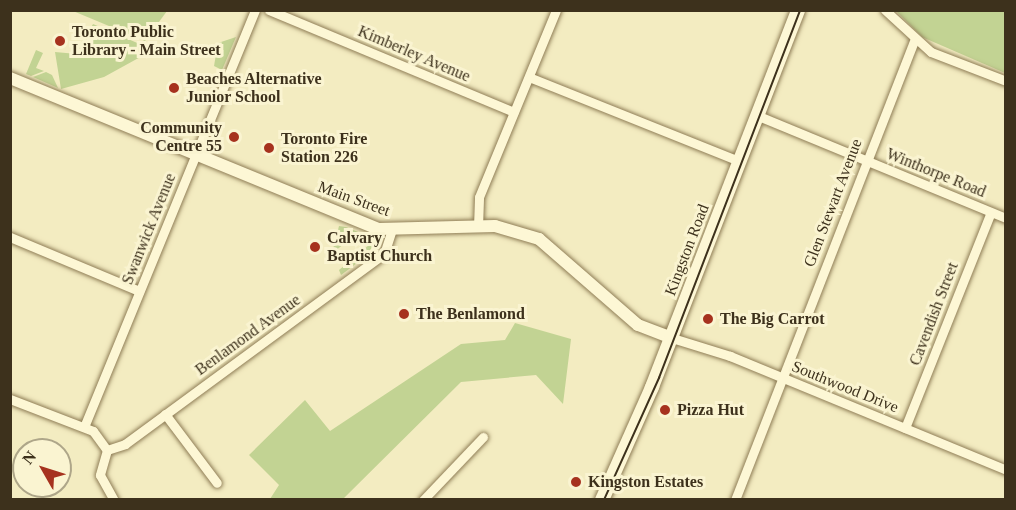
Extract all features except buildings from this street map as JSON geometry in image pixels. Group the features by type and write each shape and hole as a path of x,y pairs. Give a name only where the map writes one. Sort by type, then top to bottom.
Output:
{"main road":[{"name":"Kingston Road","path":"602,500 672,338 756,114 798,10"}],"street":[{"name":"Swanwick Avenue","path":"84,427 255,10"},
{"name":"Kimberley Avenue","path":"269,10 514,112"},
{"path":"478,227 479,196 555,10"},
{"path":"885,10 914,40 1005,81"},
{"name":"Glen Stewart Avenue","path":"735,500 865,160 914,40"},
{"path":"529,76 739,160"},
{"name":"Main Street","path":"10,78 196,154 392,230 478,227 509,229 549,244 638,325 672,338"},
{"name":"Winthorpe Road","path":"756,114 1005,218"},
{"name":"Cavendish Street","path":"905,428 991,212"},
{"name":"Benlamond Avenue","path":"107,450 125,444 384,254 392,230"},
{"path":"10,237 139,291"},
{"name":"Southwood Drive","path":"672,338 782,377 1005,470"},
{"path":"10,399 84,427 107,450 99,475 114,500"},
{"path":"165,414 216,483"},
{"path":"423,500 483,437"}],"green space":[{"path":"73,11 167,11 145,41"},
{"path":"896,11 1005,11 1005,73 922,37"},
{"path":"93,24 142,45 144,55 104,77 61,89 55,52 77,54"},
{"path":"236,37 222,70 214,66 218,43"},
{"path":"36,50 43,53 36,68 44,71 31,76 26,74"},
{"path":"46,72 52,75 58,88 33,77"},
{"path":"339,226 368,236 355,236 332,253"},
{"path":"375,240 376,249 341,275 339,270"},
{"path":"515,323 571,339 563,404 536,375 461,382 343,499 270,499 279,485 249,455 305,400 330,431 461,344 505,340"}],"tram line":[{"path":"604,500 659,378 800,10"}],"place":[{"name":"Toronto Public Library - Main Street","path":"60,41"},
{"name":"Beaches Alternative Junior School","path":"174,88"},
{"name":"Community Centre 55","path":"234,137"},
{"name":"Toronto Fire Station 226","path":"269,148"},
{"name":"Calvary Baptist Church","path":"315,247"},
{"name":"The Benlamond","path":"404,314"},
{"name":"The Big Carrot","path":"708,319"},
{"name":"Pizza Hut","path":"665,410"},
{"name":"Kingston Estates","path":"576,482"}]}
